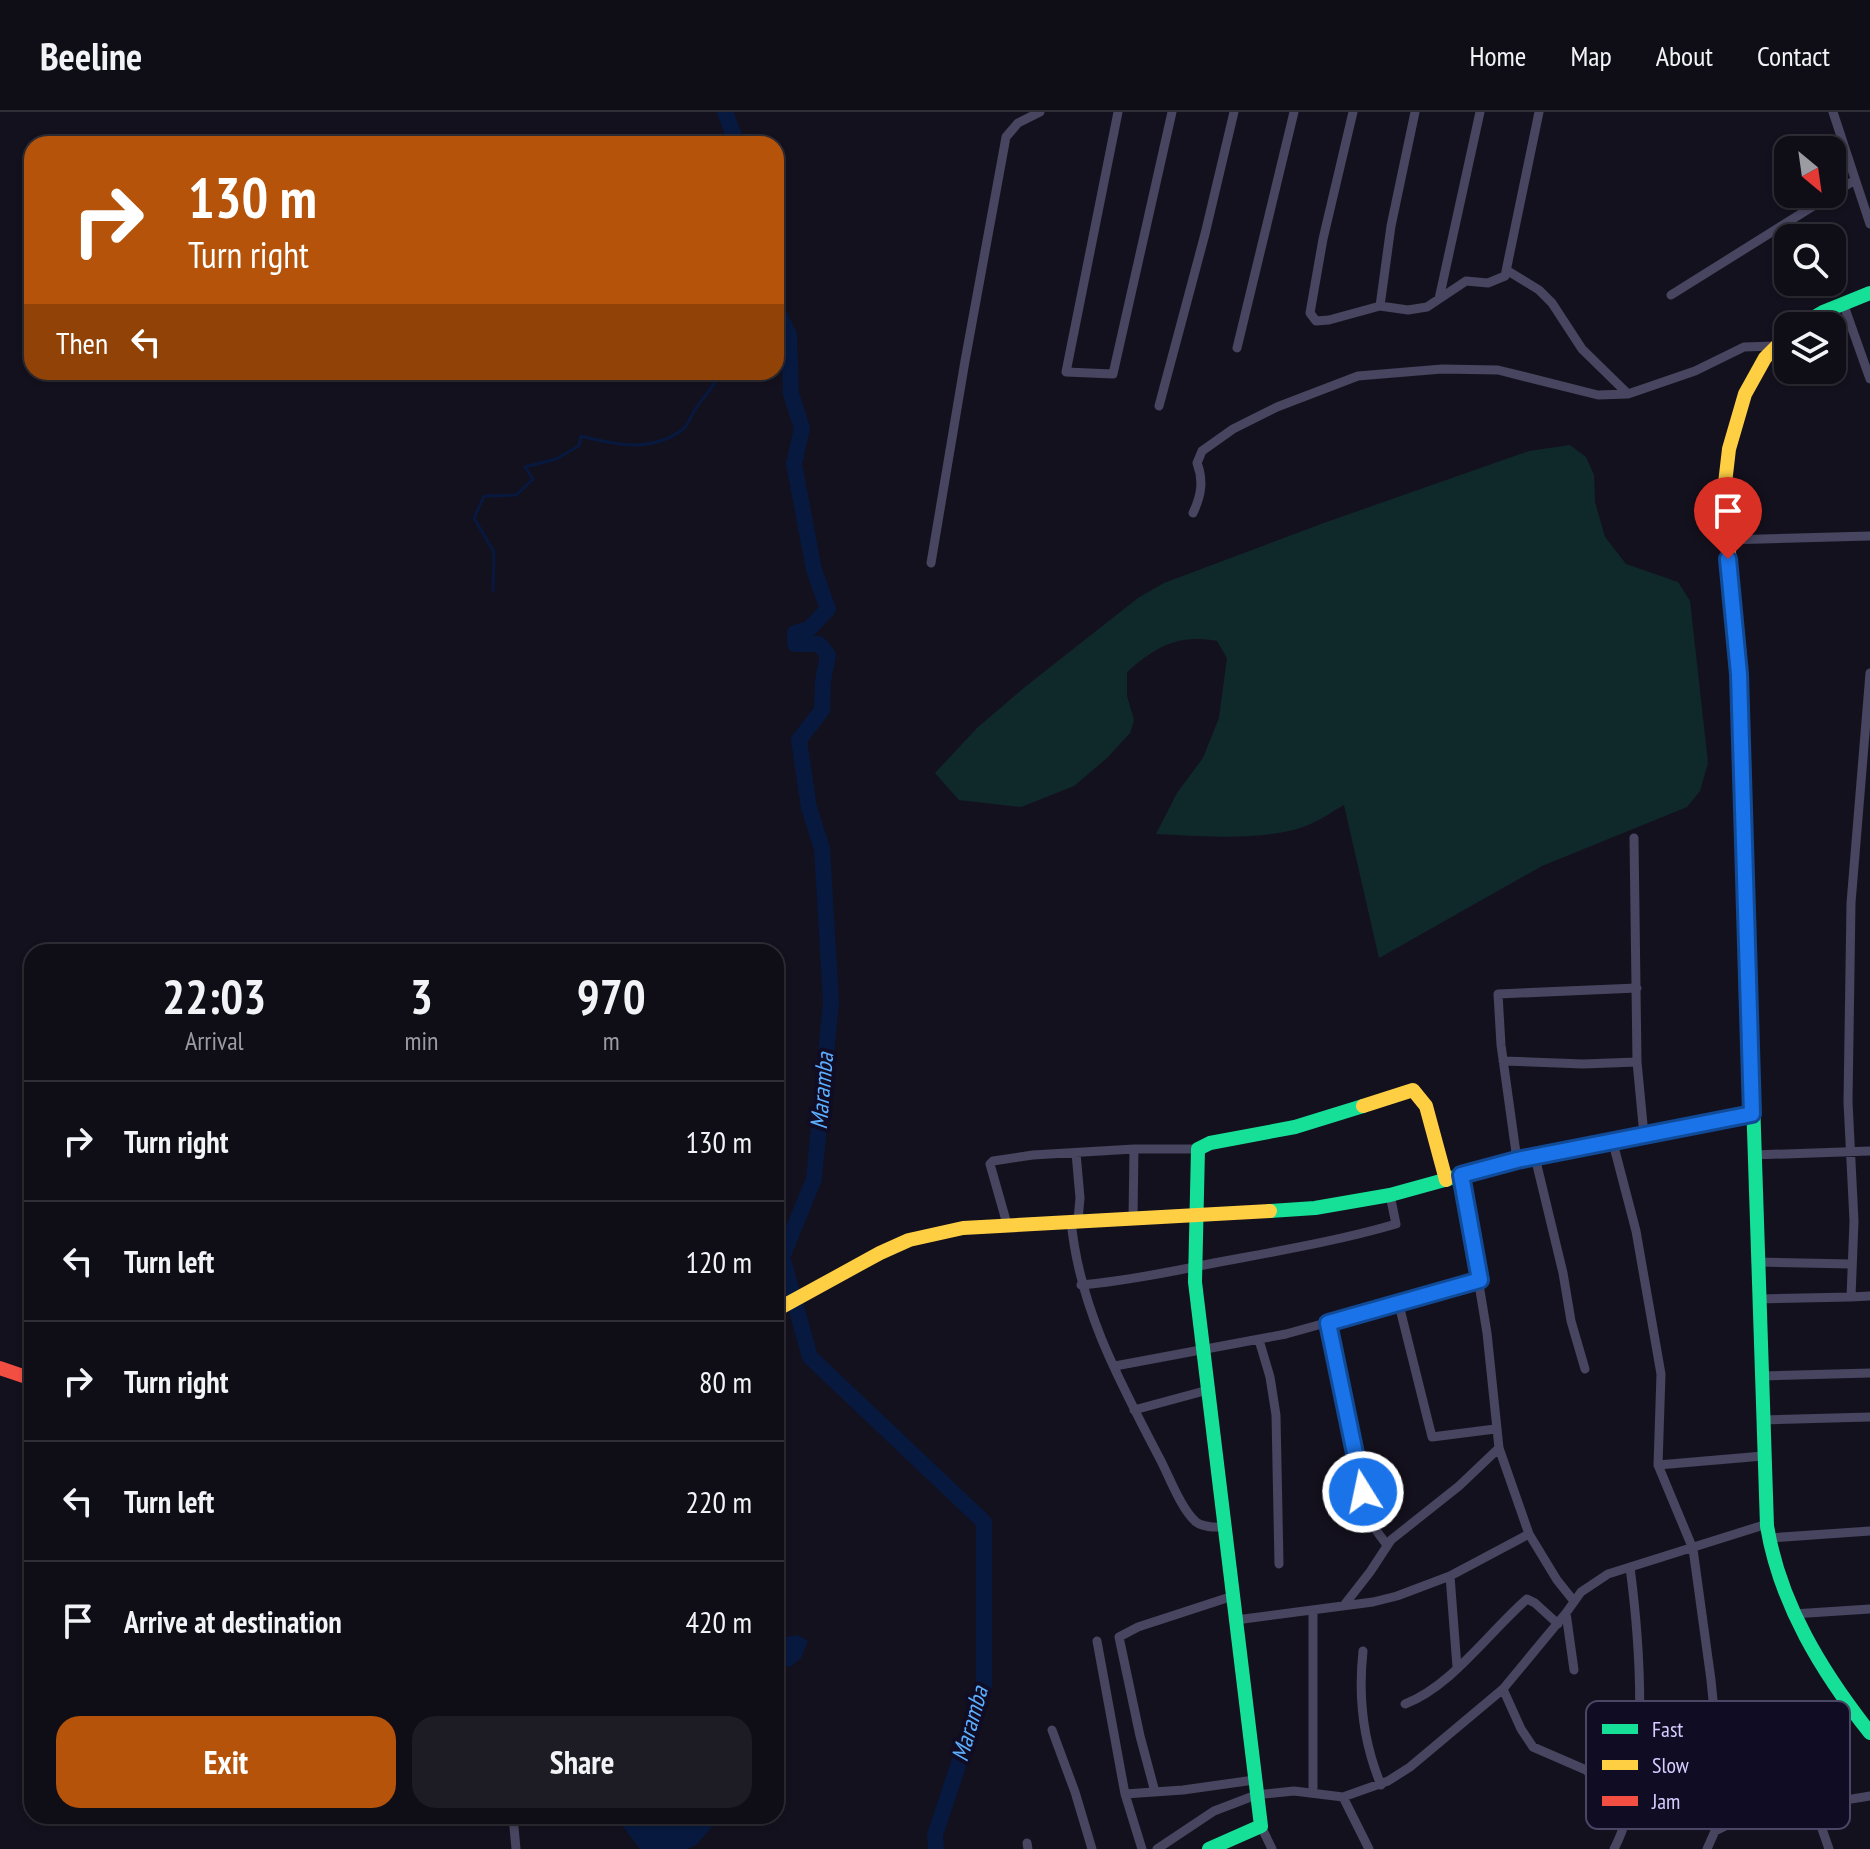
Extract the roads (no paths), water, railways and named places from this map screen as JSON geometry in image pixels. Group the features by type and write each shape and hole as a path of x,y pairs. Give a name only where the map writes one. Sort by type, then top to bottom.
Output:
{"street":[{"path":"931,563 1006,137 1018,123 1040,112"},
{"path":"1118,112 1066,372 1113,374 1172,112"},
{"path":"1159,406 1234,112"},
{"path":"1237,348 1294,112"},
{"path":"1353,112 1323,239 1310,313 1316,321 1380,306 1427,307 1466,281 1488,283 1501,279 1508,271 1518,206 1539,112"},
{"path":"1380,306 1391,226 1415,112"},
{"path":"1439,299 1480,112"},
{"path":"1833,112 1870,224"},
{"path":"1671,295 1855,180"},
{"path":"1508,271 1539,290 1552,303 1582,349 1628,394"},
{"path":"1826,312 1870,293"},
{"path":"1843,303 1870,379"},
{"path":"1193,513 1203,477 1197,463 1202,451 1233,429 1277,407 1358,376 1442,369 1498,370 1598,395 1628,394 1695,371 1744,347 1774,346"},
{"path":"1774,347 1753,378 1738,413 1729,449 1724,492 1739,674 1763,1456 1768,1531 1793,1614 1819,1661 1847,1701"},
{"path":"1726,540 1870,536"},
{"path":"1851,1297 1854,1221 1850,1151 1851,903 1870,673"},
{"path":"1634,838 1637,1062 1644,1135"},
{"path":"1517,1160 1503,1061 1498,994 1637,988"},
{"path":"1503,1061 1583,1064 1637,1062"},
{"path":"1007,1224 990,1164 1022,1156 1134,1149 1198,1149 1210,1143 1295,1127 1413,1090 1426,1106 1446,1180"},
{"path":"784,1306 909,1240 963,1228 1315,1208 1390,1195 1517,1160 1752,1114"},
{"path":"1613,1143 1636,1231 1661,1374 1658,1465 1693,1549 1713,1701"},
{"path":"1133,1218 1134,1149"},
{"path":"1198,1149 1195,1268 1255,1788 1261,1826 1272,1849"},
{"path":"1753,1155 1870,1151"},
{"path":"1076,1153 1080,1198 1074,1220 1081,1285 1122,1387 1178,1495 1194,1520 1204,1526 1225,1527"},
{"path":"1535,1157 1558,1249 1571,1321 1585,1369"},
{"path":"1461,1175 1480,1280 1499,1448 1529,1534 1573,1600"},
{"path":"1081,1285 1160,1275 1305,1248 1396,1224 1390,1195"},
{"path":"1756,1262 1851,1264"},
{"path":"1115,1366 1259,1340 1399,1305 1480,1280"},
{"path":"1758,1299 1870,1296"},
{"path":"1399,1305 1432,1437 1495,1429"},
{"path":"1328,1323 1357,1453 1367,1518 1387,1545"},
{"path":"1259,1340 1270,1377 1276,1415 1279,1564"},
{"path":"0,1368 24,1376"},
{"path":"1761,1376 1870,1373"},
{"path":"1134,1410 1208,1390"},
{"path":"1762,1420 1870,1417"},
{"path":"1345,1604 1387,1545 1410,1522 1459,1486 1499,1448"},
{"path":"1658,1465 1763,1456"},
{"path":"1125,1794 1255,1788 1343,1797 1381,1785 1410,1767 1503,1689 1558,1624 1573,1600 1596,1580 1693,1549 1768,1531 1870,1531"},
{"path":"1236,1620 1384,1600 1450,1576 1529,1534"},
{"path":"1630,1567 1641,1678 1639,1701"},
{"path":"1450,1576 1457,1667"},
{"path":"1155,1792 1119,1637 1138,1627 1233,1596"},
{"path":"1405,1704 1457,1667 1527,1599 1558,1624"},
{"path":"1793,1614 1870,1609"},
{"path":"1313,1610 1313,1793"},
{"path":"1566,1613 1574,1670"},
{"path":"1097,1641 1125,1794 1142,1849"},
{"path":"1363,1651 1364,1731 1381,1785"},
{"path":"1503,1689 1533,1747 1586,1770"},
{"path":"1850,1705 1870,1733"},
{"path":"1052,1730 1092,1849"},
{"path":"1157,1849 1255,1788"},
{"path":"1850,1800 1870,1796"},
{"path":"1343,1797 1369,1849"},
{"path":"514,1824 516,1849"},
{"path":"1209,1849 1261,1826"},
{"path":"1614,1849 1622,1829"},
{"path":"1707,1849 1712,1834 1720,1829"},
{"path":"1822,1829 1829,1849"}],"water":[{"path":"797,1635 808,1641 801,1658 790,1667 784,1665 784,1637"},
{"path":"621,1824 715,1824 696,1845 688,1849 640,1849"}],"waterway":[{"name":"Maramba","path":"725,112 734,136"},
{"name":"Maramba","path":"784,325 789,335 791,394 802,428 794,464 814,570 828,609 809,629 795,633 795,644 819,644 828,655 822,710 799,740 809,808 822,848 831,1002 814,1179 784,1252"},
{"path":"493,591 494,552 474,518 484,496 516,495 533,479 525,467 556,459 579,446 581,436 634,445 671,437 685,427 716,380"},
{"name":"Maramba","path":"784,1264 810,1357 984,1522 984,1688 935,1835 936,1849"}]}
